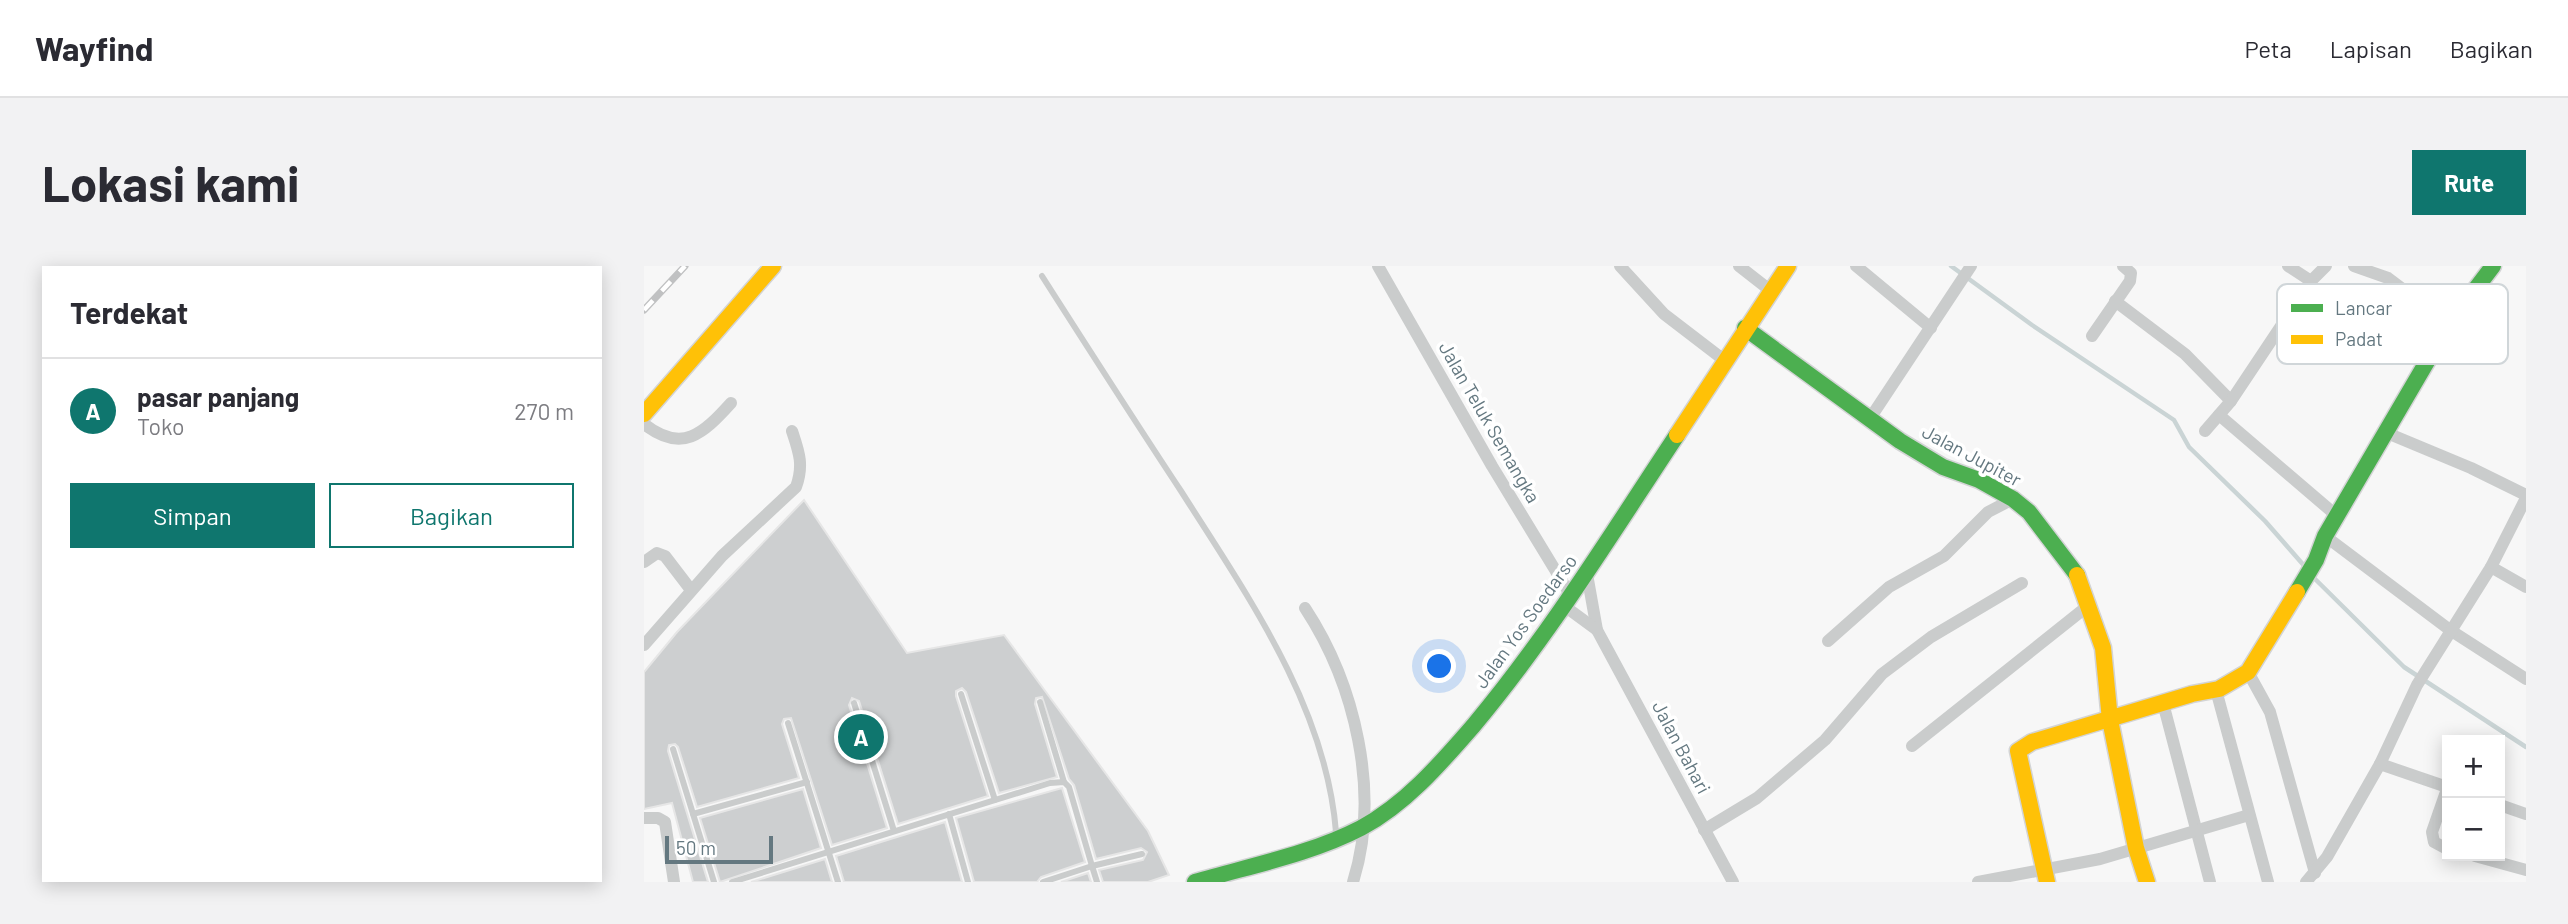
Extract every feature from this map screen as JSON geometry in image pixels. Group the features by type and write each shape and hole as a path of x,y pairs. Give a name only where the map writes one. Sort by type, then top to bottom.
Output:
{"main road":[{"path":"644,414 773,266"},
{"name":"Jalan Yos Soedarso","path":"1195,882 1337,839 1363,827 1409,794 1438,767 1497,697 1567,600 1788,266"},
{"path":"2479,284 2493,266"},
{"name":"Jalan Jupiter","path":"1745,328 1869,420 1943,467 1979,480 2013,499 2029,512 2061,553 2080,580 2103,648 2110,720 2136,848 2147,882"},
{"path":"2046,875 2018,751 2032,742 2217,690 2248,672 2316,560 2325,536 2426,364"}],"street":[{"name":"Jalan Teluk Semangka","path":"1378,266 1567,600"},
{"path":"1620,266 1664,314 1724,360"},
{"path":"1739,266 1772,291"},
{"path":"1856,266 1931,328"},
{"path":"1869,420 1971,266"},
{"path":"2288,266 2311,281"},
{"path":"2309,284 2326,266"},
{"path":"2354,266 2388,278 2396,284"},
{"path":"2092,336 2130,281 2130,268"},
{"path":"2115,301 2185,354 2231,401"},
{"path":"2204,431 2231,401 2277,332"},
{"path":"644,424 660,437 673,441 687,438 713,424 731,403"},
{"path":"2219,415 2337,516"},
{"path":"644,645 722,556 796,486 801,472 801,457 792,431"},
{"path":"2311,878 2381,764 2432,658 2521,522 2526,497 2471,468 2387,433"},
{"path":"1828,641 1889,587 1944,556 1988,512 2013,499"},
{"path":"2325,536 2450,630 2526,679"},
{"path":"644,562 657,554 664,556 691,590"},
{"path":"2491,567 2526,587"},
{"name":"Jalan Bahari","path":"1587,571 1597,631"},
{"path":"1704,830 1756,798 1825,740 1882,674 1931,637 2022,583"},
{"name":"Jalan Bahari","path":"1567,600 1597,631 1732,882"},
{"path":"1912,746 2089,605"},
{"path":"1305,608 1320,631 1351,708 1363,792 1363,827 1353,882"},
{"path":"2248,672 2270,712 2311,878"},
{"path":"2217,690 2268,882"},
{"path":"2163,703 2210,882"},
{"path":"2381,764 2442,786"},
{"path":"2442,803 2432,832 2434,842 2442,846"},
{"path":"2505,807 2526,814"},
{"path":"1978,882 2046,875 2249,815"},
{"path":"644,818 658,818 665,822 674,882"},
{"path":"2493,861 2526,870"}],"lane":[{"path":"1042,276 1240,583 1287,669 1318,740 1333,793 1337,839"},
{"path":"961,694 995,800"},
{"path":"1040,702 1064,782 1074,798 1097,882"},
{"path":"854,703 894,831"},
{"path":"788,723 838,882"},
{"path":"673,749 714,882"},
{"path":"693,814 807,782"},
{"path":"732,882 1050,783 1064,782"},
{"path":"949,814 968,882"},
{"path":"1043,882 1142,854"}],"building":[{"path":"804,500 907,653 1004,635 1148,831 1169,875 1148,882 1103,882 1099,870 1143,860 1147,852 1141,848 1096,859 1074,785 1069,779 1042,697 1036,698 1035,704 1057,777 999,793 966,692 962,688 956,691 956,696 988,796 898,824 859,701 852,698 849,705 887,828 832,845 791,718 784,719 782,724 799,778 697,807 678,747 675,744 669,745 668,751 708,882 693,882 672,803 644,809 644,672 677,632"},
{"path":"1062,788 1085,862 1041,877 1037,882 974,882 956,818"},
{"path":"803,789 821,848 720,882 700,818"},
{"path":"945,822 962,882 844,882 836,856"},
{"path":"825,859 832,882 751,882"},
{"path":"1088,873 1091,882 1061,882"}],"waterway":[{"path":"1951,266 2032,325 2174,420 2189,447 2265,521 2307,569"},
{"path":"2312,576 2404,667 2526,747"}],"railway":[{"path":"644,310 685,266"}],"traffic: fast":[{"path":"2479,284 2493,266"},
{"path":"1745,328 1900,441 1943,467 1979,480 2013,499 2029,512 2077,575"},
{"path":"2297,592 2316,560 2325,536 2426,364"},
{"path":"1195,882 1301,852 1342,837 1377,818 1408,795 1449,754 1529,655 1580,583 1677,435"}],"traffic: slow":[{"path":"644,414 773,266"},
{"path":"1677,435 1788,266"},
{"path":"2077,575 2103,648 2110,720 2136,848 2147,882"},
{"path":"2047,882 2018,751 2032,742 2192,694 2219,689 2248,672 2297,592"}],"place":[{"name":"pasar panjang","path":"861,737"}]}
